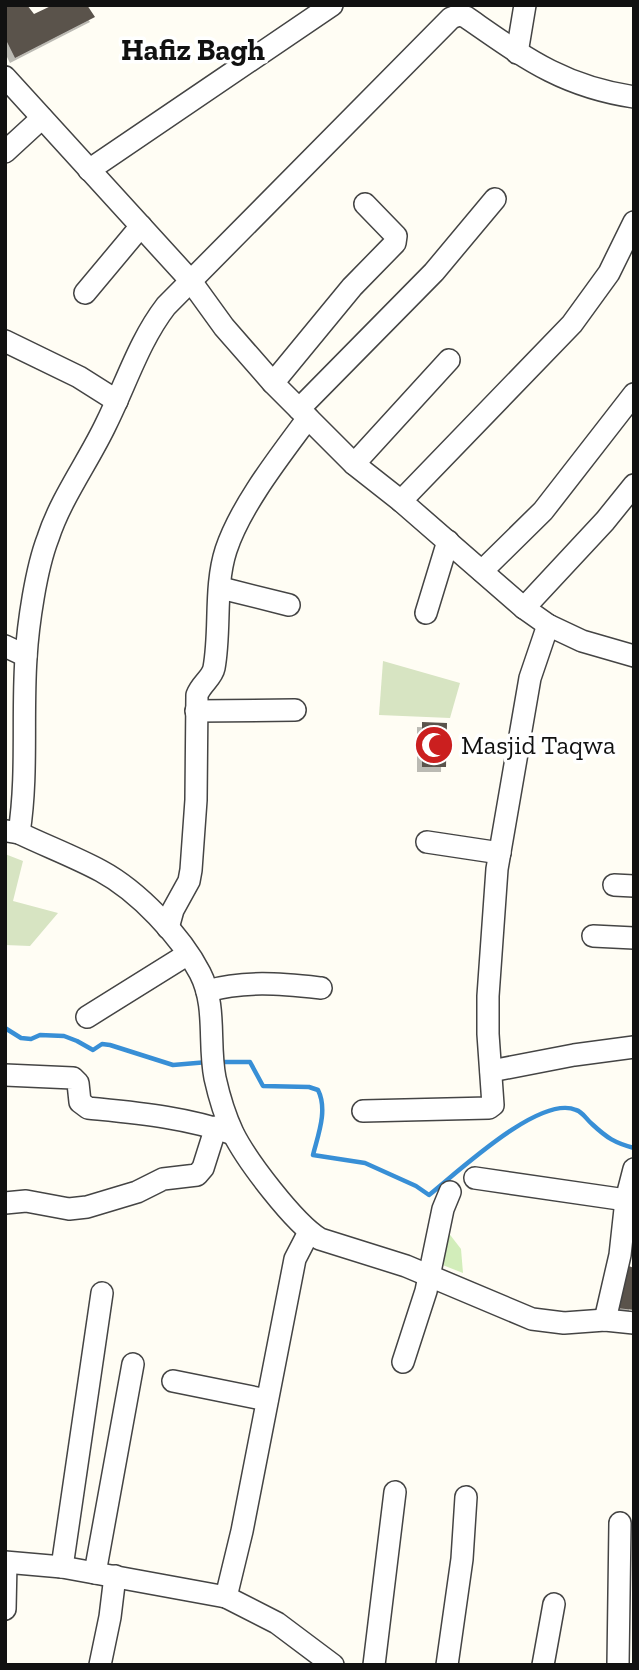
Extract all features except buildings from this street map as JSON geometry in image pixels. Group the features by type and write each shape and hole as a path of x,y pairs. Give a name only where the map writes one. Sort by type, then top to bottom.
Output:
{"street":[{"path":"89,170 332,5"},
{"path":"517,53 525,5"},
{"path":"634,97 569,82 532,63 466,17 459,15 451,18 373,100 190,280 153,323 117,401 48,536 40,564 26,656 23,806 12,832 103,872 168,928 188,954 207,991 214,1063 225,1130 309,1232 320,1239 406,1266 532,1319 564,1323 634,1323"},
{"path":"5,77 190,280 224,327 273,383 354,464 401,501 524,608 548,625 582,641 634,656"},
{"path":"5,152 42,118"},
{"path":"168,928 173,910 189,881 191,870 196,800 196,711 200,687 213,671 226,551 238,525 303,413 434,272 495,199"},
{"path":"273,383 347,293 395,243 396,236 365,204"},
{"path":"401,501 572,324 610,273 634,222"},
{"path":"85,293 141,226"},
{"path":"5,341 79,377 117,401"},
{"path":"354,464 449,360"},
{"path":"482,571 542,511 634,394"},
{"path":"524,608 605,522 634,485"},
{"path":"426,613 448,541"},
{"path":"221,588 289,605"},
{"path":"363,1111 489,1108 493,1105 488,996 500,853 530,678 548,625"},
{"path":"5,646 26,656"},
{"path":"196,711 295,710"},
{"path":"427,842 500,853"},
{"path":"593,936 634,938"},
{"path":"87,1017 188,954"},
{"path":"207,991 257,983 321,988"},
{"path":"491,1071 634,1047"},
{"path":"5,1075 73,1078 78,1083 80,1102 88,1108 139,1112 225,1130"},
{"path":"5,1203 26,1201 68,1209 87,1207 137,1192 163,1179 197,1175 225,1130"},
{"path":"605,1321 620,1255 626,1200 634,1169"},
{"path":"475,1178 626,1200"},
{"path":"403,1363 426,1291 443,1209 450,1192"},
{"path":"226,1597 242,1531 295,1259 309,1232"},
{"path":"62,1567 103,1293"},
{"path":"100,1665 110,1617 105,1574 133,1364"},
{"path":"173,1381 267,1400"},
{"path":"374,1665 395,1492"},
{"path":"447,1665 462,1559 466,1497"},
{"path":"618,1665 620,1523"},
{"path":"5,1609 6,1563 62,1567 105,1574 226,1597 277,1623 333,1665"},
{"path":"543,1665 554,1604"}],"green space":[{"path":"383,661 460,683 450,718 379,715"},
{"path":"5,854 23,861 13,901 58,913 30,946 5,945"},
{"path":"444,1227 461,1249 463,1273 440,1264"}],"waterway":[{"path":"5,1028 21,1038 31,1039 40,1035 64,1036 93,1050 102,1044 110,1045 173,1065 208,1062"},
{"path":"221,1062 250,1062 263,1086 309,1087 318,1090 322,1114 313,1155 365,1163 416,1186 429,1195 478,1154 521,1124 542,1113 560,1108 578,1111 616,1142 634,1148"}],"place":[{"name":"Masjid Taqwa","path":"434,745"}],"district":[{"name":"Hafiz Bagh","path":"193,50"}]}
